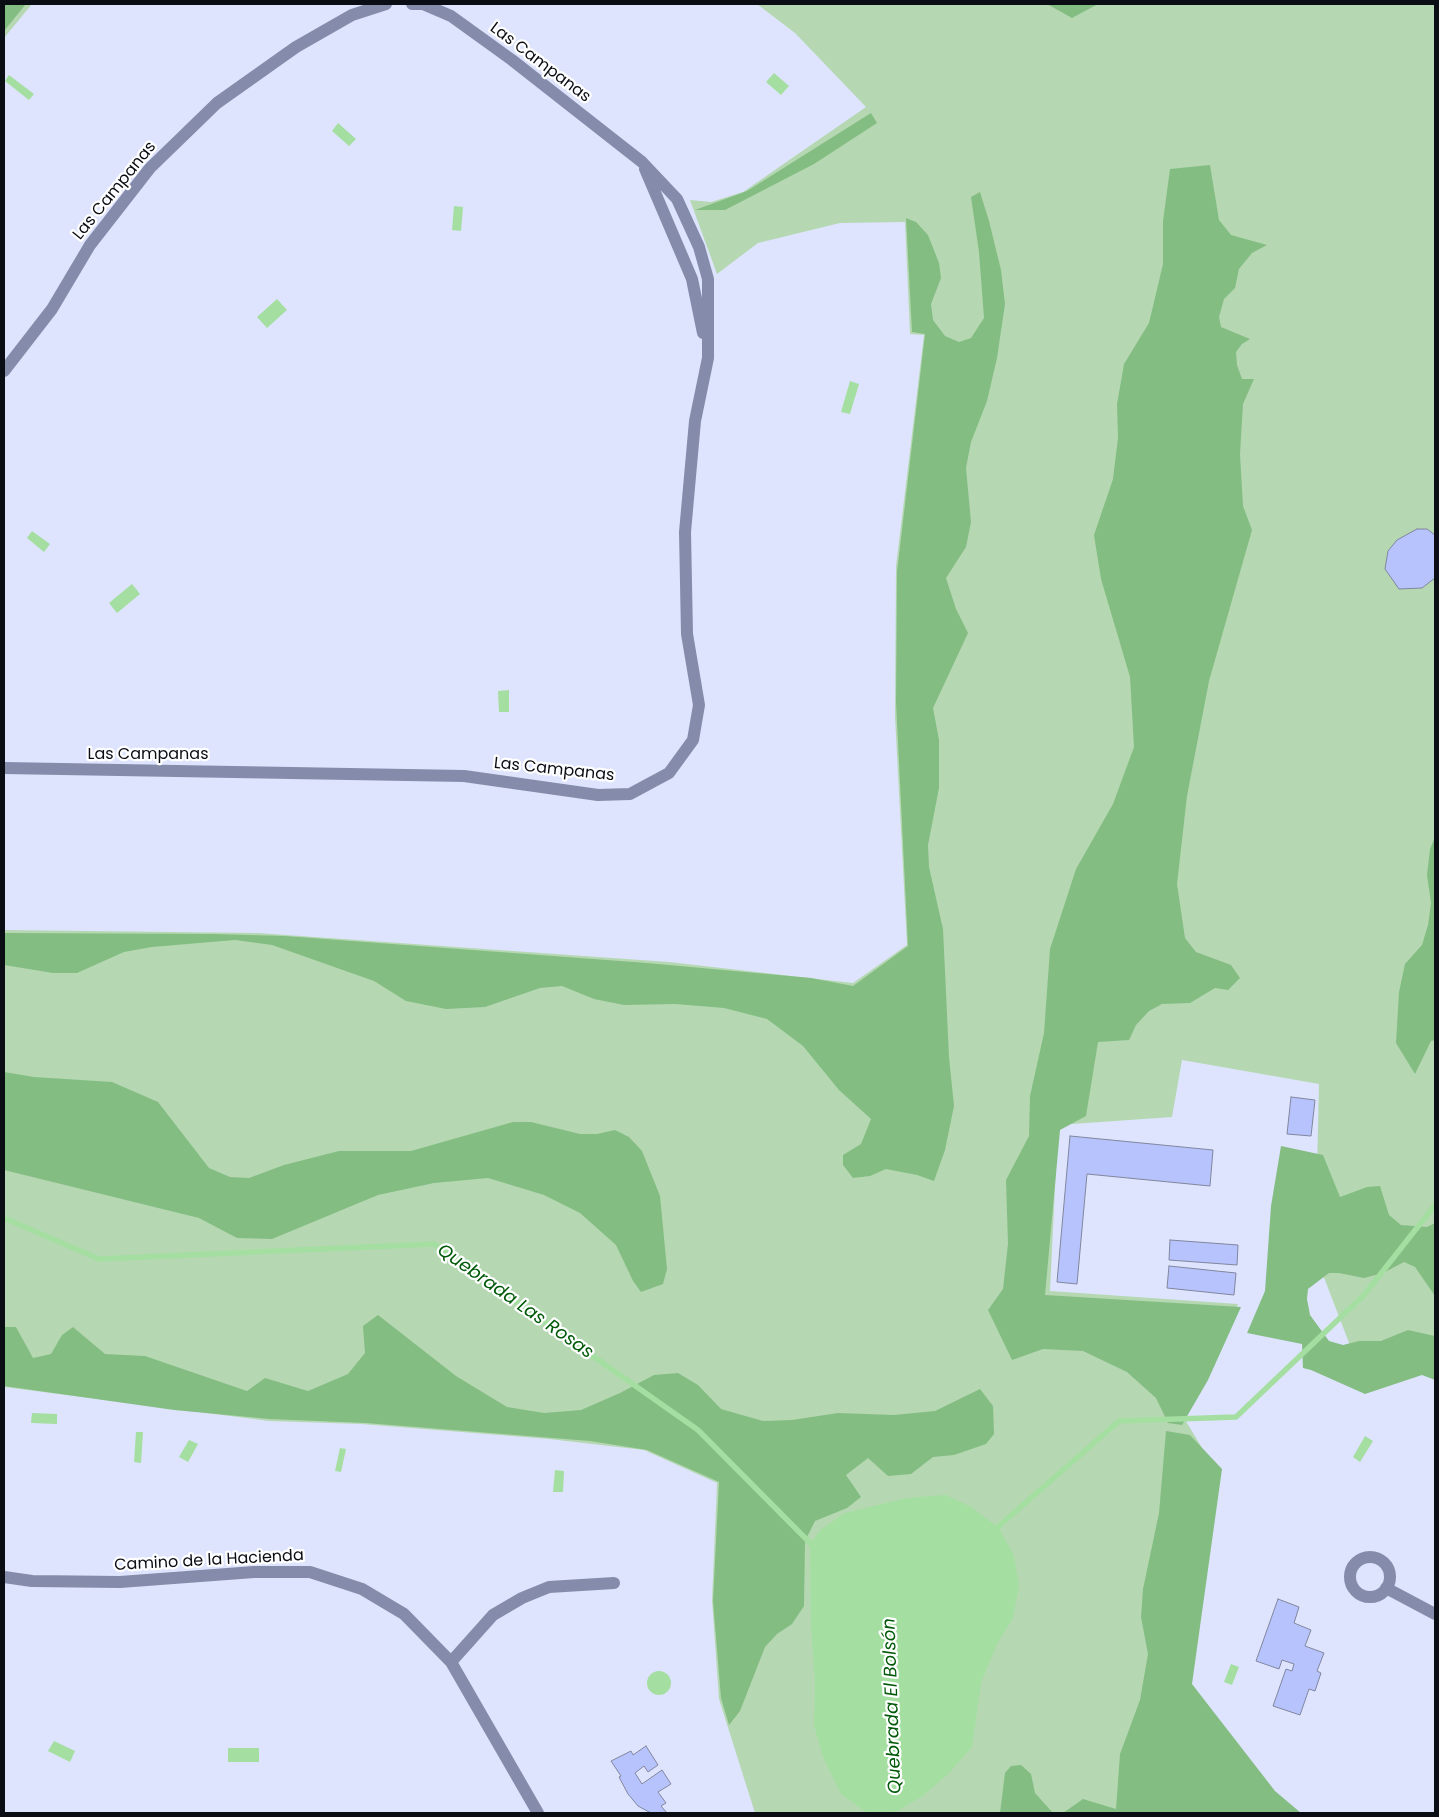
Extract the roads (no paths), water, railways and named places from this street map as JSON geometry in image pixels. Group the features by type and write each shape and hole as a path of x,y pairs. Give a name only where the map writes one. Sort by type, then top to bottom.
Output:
{"street":[{"name":"Las Campanas","path":"4,371 52,309 90,245 150,168 217,103 320,33 352,15 386,4"},
{"name":"Las Campanas","path":"4,768 464,776 598,795 630,794 669,774 693,740 699,705 687,634 685,532 695,421 708,358 708,278 700,247 677,199 642,162 512,60 451,16 423,4 412,4"},
{"name":"Las Campanas","path":"642,162 692,279 708,358"},
{"name":"Camino de la Hacienda","path":"4,1577 32,1581 120,1582 254,1572 310,1572 362,1590 404,1614 451,1662 538,1813"},
{"path":"451,1662 493,1615 522,1598 549,1587 614,1583"},
{"path":"1386,1588 1435,1614"}],"water":[{"path":"774,73 789,86 781,95 766,82"},
{"path":"9,75 34,94 29,100 5,81"},
{"path":"338,123 356,139 349,146 332,131"},
{"path":"454,206 463,207 461,231 452,230"},
{"path":"277,299 287,310 267,328 257,317"},
{"path":"850,381 859,384 850,414 841,412"},
{"path":"32,531 50,544 44,552 27,538"},
{"path":"132,584 140,594 117,613 109,603"},
{"path":"509,690 509,712 499,712 498,691"},
{"path":"32,1413 57,1414 57,1424 31,1423"},
{"path":"136,1432 143,1432 141,1463 134,1462"},
{"path":"1365,1436 1373,1441 1360,1462 1353,1457"},
{"path":"189,1440 198,1444 188,1462 179,1457"},
{"path":"340,1448 346,1449 341,1472 335,1471"},
{"path":"555,1470 564,1471 563,1492 553,1492"},
{"name":"Quebrada El Bolsón","path":"946,1495 971,1507 999,1528 1014,1556 1019,1586 1013,1618 997,1644 981,1683 972,1747 948,1774 921,1797 897,1811 867,1813 841,1794 823,1757 814,1725 815,1683 811,1624 810,1545 820,1530 845,1513 907,1498"},
{"path":"1231,1664 1239,1667 1232,1685 1224,1682"},
{"path":"659,1671 668,1674 671,1683 668,1692 659,1695 650,1692 647,1683 650,1674"},
{"path":"54,1741 75,1751 70,1762 48,1751"},
{"path":"228,1748 259,1748 259,1762 228,1762"}],"waterway":[{"path":"992,1532 1119,1421 1236,1417 1364,1295 1435,1205"},
{"name":"Quebrada Las Rosas","path":"4,1218 99,1259 434,1244 698,1430 816,1549"}]}
